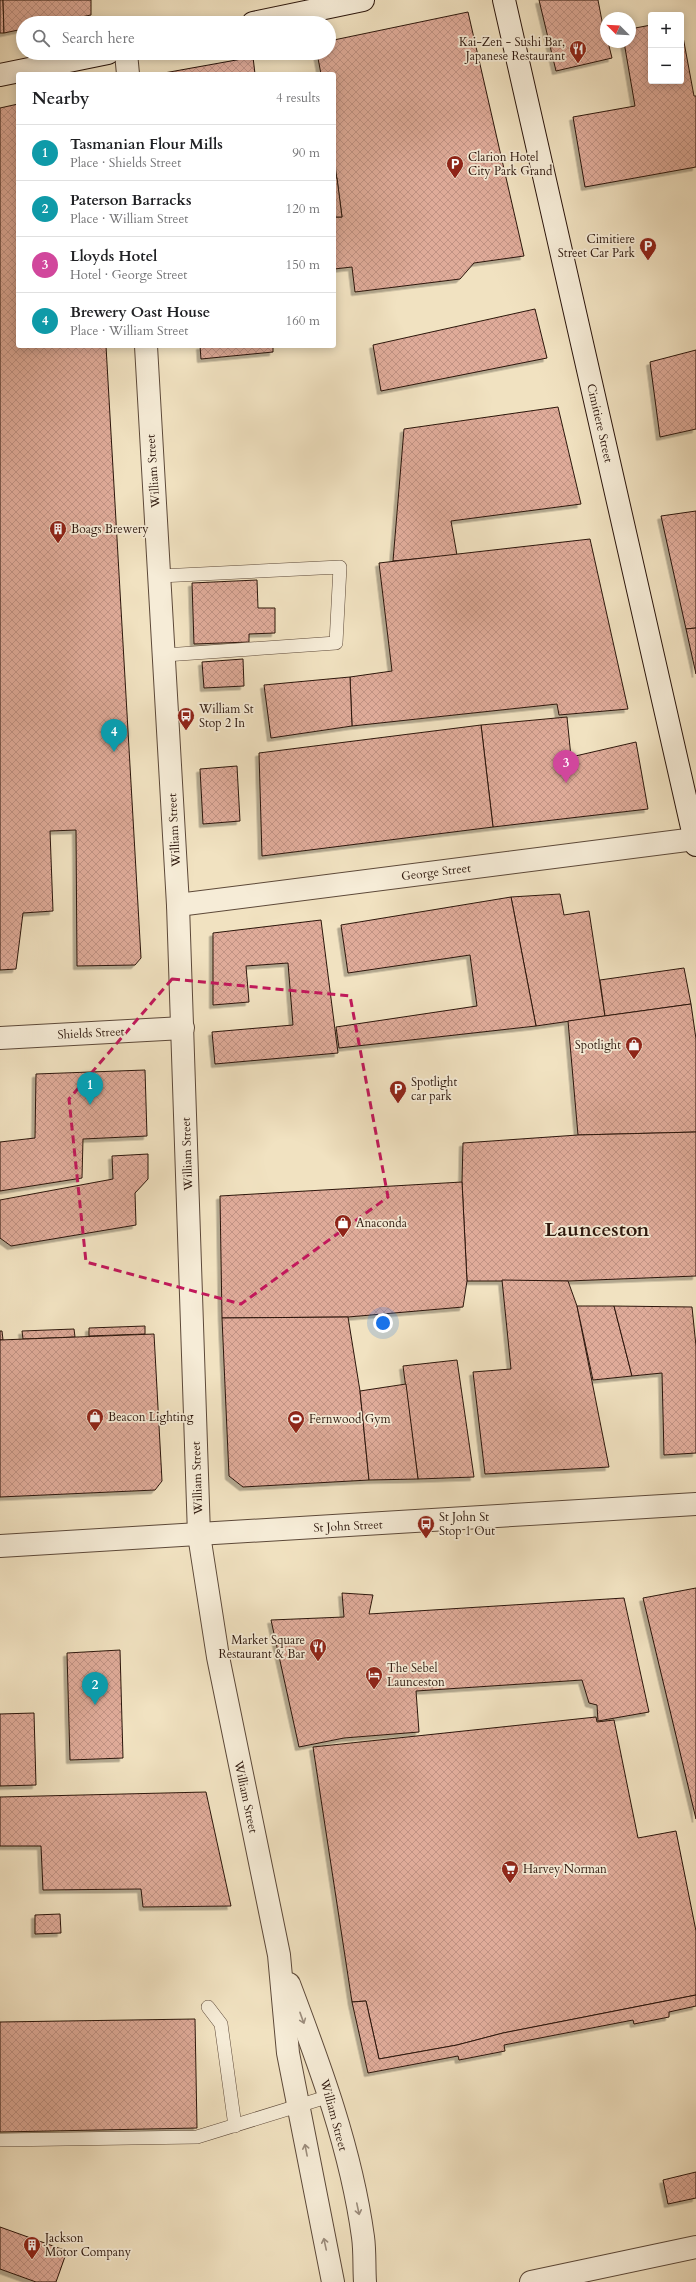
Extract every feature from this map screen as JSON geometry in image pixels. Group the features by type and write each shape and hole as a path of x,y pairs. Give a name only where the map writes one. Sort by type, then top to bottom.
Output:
{"street":[{"path":"286,16 363,0"},
{"name":"Cimitiere Street","path":"504,0 695,842"},
{"path":"0,75 74,60"},
{"path":"127,60 128,72"},
{"name":"William Street","path":"146,348 165,655 178,906 199,1536 218,1657 279,1955 288,2053 333,2282"},
{"name":"George Street","path":"178,906 695,842"},
{"name":"Shields Street","path":"0,1038 183,1028"},
{"name":"St John Street","path":"0,1546 199,1536 696,1504"},
{"name":"William Street","path":"279,1955 330,2096 352,2180 364,2238 365,2282"},
{"path":"531,2282 601,2275 696,2247"}],"lane":[{"path":"160,576 340,567 336,644 165,655"},
{"path":"208,2007 221,2024 235,2126"},
{"path":"0,2140 197,2137 330,2096"}],"highlighted area":[{"path":"172,979 350,996 388,1197 241,1304 86,1262 69,1099"}],"building":[{"path":"0,0 3,0 4,33 0,33"},
{"path":"3,0 91,0 91,15 16,16 16,30 4,33"},
{"path":"539,0 598,0 600,12 600,48 610,48 612,58 556,71"},
{"path":"468,12 524,256 474,263 460,279 355,292 352,267 336,269 336,217 342,217 336,172 336,72 321,72 318,60 336,60 336,40"},
{"path":"648,26 648,84 684,84 684,42 694,96 696,96 696,167 585,187 573,117 635,106 625,48 636,48 636,28"},
{"path":"236,60 253,60 255,72 170,72"},
{"name":"Boags Brewery","path":"16,104 16,348 106,348 141,958 135,965 77,966 76,830 50,831 53,911 23,913 16,969 0,970 0,108"},
{"path":"336,178 337,178 342,217 336,217"},
{"path":"535,309 547,358 381,391 373,345"},
{"path":"200,348 273,348 273,352 201,359"},
{"path":"696,350 696,429 660,437 650,362"},
{"path":"558,407 581,504 451,521 457,555 393,561 404,429"},
{"path":"696,511 696,628 686,629 661,516"},
{"path":"590,539 628,709 559,715 557,704 352,726 350,677 392,671 379,563"},
{"path":"257,580 258,608 275,608 275,633 249,634 249,642 194,644 192,583"},
{"path":"696,628 696,674 686,629"},
{"path":"243,659 244,686 204,688 202,662"},
{"path":"350,677 352,726 271,738 264,685"},
{"path":"567,717 571,757 636,742 648,809 493,827 481,725"},
{"path":"481,725 493,827 262,856 259,753"},
{"path":"237,766 240,821 203,824 200,769"},
{"path":"560,894 564,915 589,911 605,1016 536,1026 511,897"},
{"path":"511,897 536,1026 339,1048 336,1027 477,1006 470,955 348,973 341,925"},
{"path":"321,920 338,1053 215,1064 212,1032 293,1025 288,963 246,966 249,1002 213,1005 213,933"},
{"path":"684,968 691,1004 605,1016 600,980"},
{"name":"Spotlight","path":"691,1004 696,1039 696,1132 578,1135 568,1021"},
{"path":"145,1070 147,1136 83,1139 82,1178 0,1191 0,1142 35,1138 36,1074"},
{"path":"696,1132 696,1276 568,1281 467,1281 462,1182 463,1143 578,1135"},
{"path":"148,1154 148,1179 135,1193 136,1225 11,1246 0,1238 0,1200 113,1179 112,1156"},
{"name":"Anaconda","path":"462,1182 467,1281 463,1307 348,1317 222,1318 220,1196"},
{"path":"502,1280 568,1281 577,1306 609,1467 485,1474 473,1372 511,1369"},
{"path":"577,1306 614,1306 632,1376 593,1380"},
{"path":"614,1306 692,1307 696,1346 696,1453 664,1455 662,1373 632,1376"},
{"name":"Fernwood Gym","path":"348,1317 360,1391 369,1480 243,1487 229,1476 222,1318"},
{"path":"145,1326 145,1334 89,1336 89,1328"},
{"path":"74,1329 75,1337 23,1339 22,1331"},
{"path":"0,1331 2,1331 3,1340 0,1340"},
{"path":"154,1334 162,1481 155,1490 0,1497 0,1340"},
{"path":"457,1360 474,1477 418,1479 403,1366"},
{"path":"406,1384 418,1479 369,1480 360,1391"},
{"path":"696,1588 696,1819 643,1598"},
{"path":"342,1593 373,1595 369,1614 624,1598 649,1712 598,1721 597,1705 589,1703 582,1680 416,1691 419,1732 344,1738 299,1747 271,1620 344,1617"},
{"path":"120,1650 123,1758 70,1760 67,1653"},
{"path":"34,1713 36,1785 0,1786 0,1714"},
{"name":"Harvey Norman","path":"596,1717 597,1722 614,1720 638,1838 676,1831 696,1931 696,1995 503,2033 457,2045 379,2059 366,2001 352,2002 313,1747"},
{"path":"206,1792 231,1906 143,1907 141,1889 43,1890 41,1846 0,1846 0,1797"},
{"path":"60,1914 61,1933 35,1934 35,1915"},
{"path":"696,1995 696,2006 669,2012 669,2017 634,2024 633,2020 504,2045 505,2051 459,2060 458,2056 368,2073 352,2002 366,2001 379,2059 457,2045 503,2033"},
{"path":"195,2019 197,2128 0,2132 0,2022"},
{"path":"696,2172 696,2198 668,2204 663,2180"},
{"name":"Jackson Motor Company","path":"0,2227 67,2251 56,2282 36,2282 0,2269"}],"place":[{"name":"Kai-Zen - Sushi Bar, Japanese Restaurant","path":"578,64"},
{"name":"Clarion Hotel City Park Grand","path":"455,179"},
{"name":"Cimitiere Street Car Park","path":"648,261"},
{"name":"Boags Brewery","path":"58,544"},
{"name":"William St Stop 2 In","path":"186,731"},
{"name":"Brewery Oast House","path":"114,752"},
{"name":"Lloyds Hotel","path":"566,783"},
{"name":"Spotlight","path":"634,1060"},
{"name":"Spotlight car park","path":"398,1104"},
{"name":"Tasmanian Flour Mills","path":"90,1105"},
{"name":"Anaconda","path":"343,1238"},
{"name":"Beacon Lighting","path":"95,1432"},
{"name":"Fernwood Gym","path":"296,1434"},
{"name":"St John St Stop 1 Out","path":"426,1539"},
{"name":"Market Square Restaurant & Bar","path":"318,1662"},
{"name":"The Sebel Launceston","path":"374,1690"},
{"name":"Paterson Barracks","path":"95,1705"},
{"name":"Harvey Norman","path":"510,1884"},
{"name":"Jackson Motor Company","path":"32,2260"}],"district":[{"name":"Launceston","path":"597,1229"}]}
